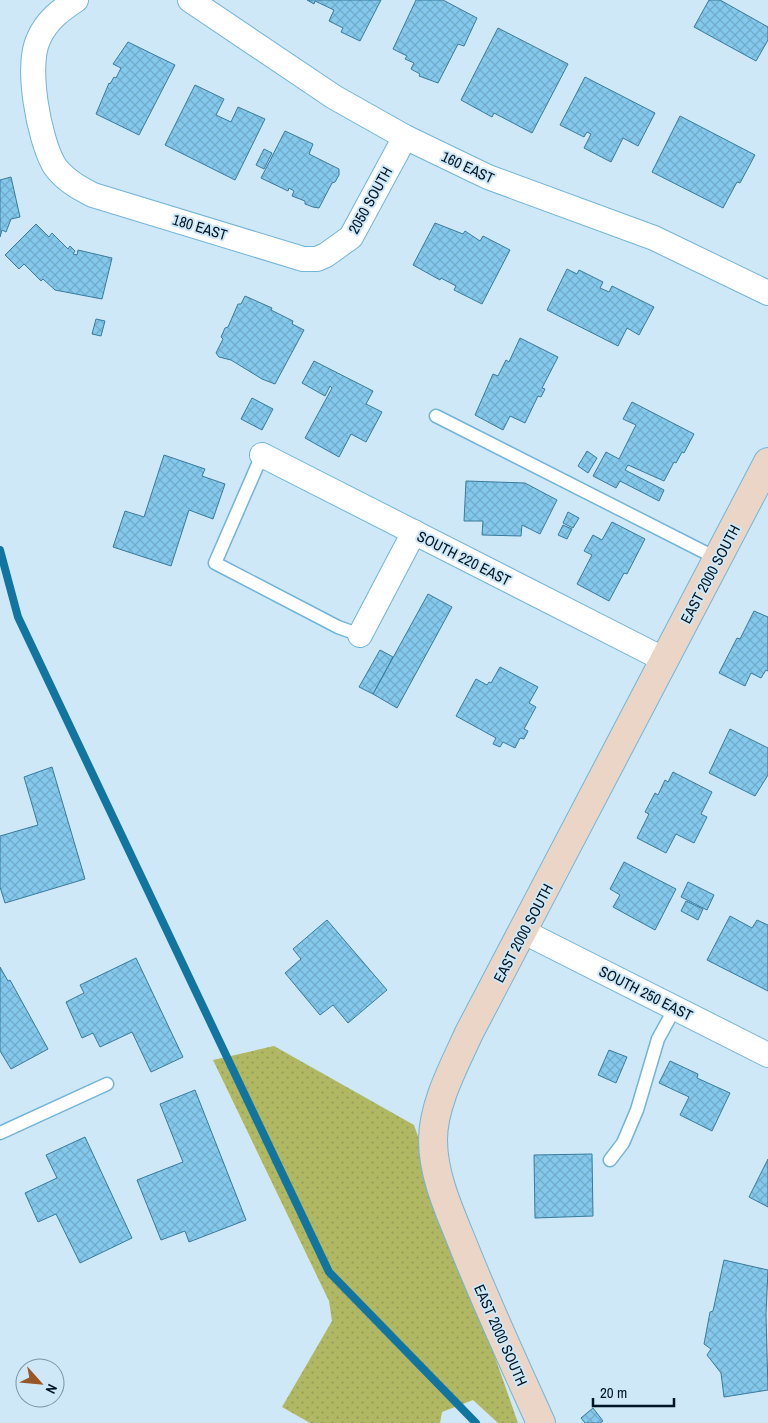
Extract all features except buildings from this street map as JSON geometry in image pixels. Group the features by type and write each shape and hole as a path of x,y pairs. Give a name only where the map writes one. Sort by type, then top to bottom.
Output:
{"street":[{"name":"180 EAST","path":"76,0 60,11 48,23 38,39 34,64 37,106 46,145 54,166 74,186 93,195 302,259 317,259 326,255"},
{"name":"160 EAST","path":"190,0 334,97 405,137 497,180 654,238 768,293"},
{"name":"2050 SOUTH","path":"326,255 351,237 405,137"},
{"name":"SOUTH 220 EAST","path":"262,455 665,660"},
{"name":"EAST 2000 SOUTH","path":"541,1423 476,1278 449,1209 437,1169 433,1139 442,1092 469,1033 524,932 768,462"},
{"path":"360,635 414,532"},
{"name":"SOUTH 250 EAST","path":"524,932 768,1055"}],"lane":[{"path":"436,416 718,559"},
{"path":"262,455 215,564 338,627 360,635"},
{"path":"610,1160 623,1143 637,1110 658,1039 675,1008"},
{"path":"0,1133 107,1084"}],"green space":[{"path":"274,1046 414,1125 518,1423 498,1423 473,1400 442,1412 440,1423 310,1423 282,1407 332,1321 329,1301 213,1060"}],"waterway":[{"path":"0,550 18,617 329,1272 476,1423"}]}
